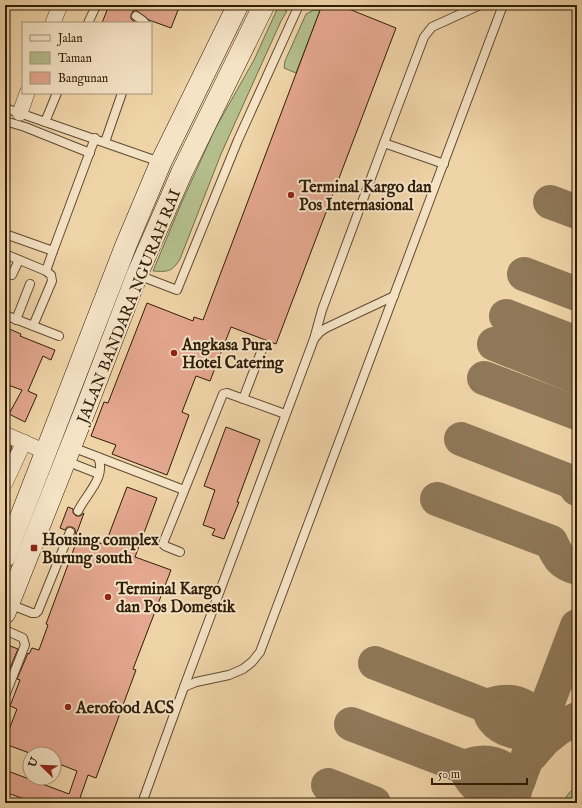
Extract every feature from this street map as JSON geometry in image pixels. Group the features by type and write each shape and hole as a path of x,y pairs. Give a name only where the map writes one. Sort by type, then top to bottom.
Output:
{"street":[{"path":"53,22 60,5"},
{"name":"JALAN BANDARA NGURAH RAI","path":"5,557 9,535 46,452 126,244 161,162 238,5"},
{"name":"JALAN BANDARA NGURAH RAI","path":"6,606 68,454 137,275 182,172 264,5"},
{"path":"222,38 243,48"},
{"path":"20,112 27,94"},
{"path":"5,434 46,452"},
{"path":"5,483 24,442"}],"lane":[{"path":"88,22 98,5"},
{"path":"137,275 177,290 238,140 299,5"},
{"path":"142,803 314,339 322,310 424,37 432,27 480,5"},
{"path":"184,687 196,682 229,675 243,669 252,662 260,652 503,5"},
{"path":"136,16 144,22"},
{"path":"45,122 57,94"},
{"path":"105,142 122,94"},
{"path":"5,108 161,162"},
{"path":"5,121 25,127 90,153"},
{"path":"46,271 95,138"},
{"path":"384,143 444,164"},
{"path":"5,234 53,252"},
{"path":"5,254 46,271 51,275 52,281 33,326"},
{"path":"12,276 19,260"},
{"path":"16,320 30,284"},
{"path":"314,339 326,328 394,296"},
{"path":"5,315 59,336"},
{"path":"243,399 263,347"},
{"path":"180,552 163,544 221,396 225,393 285,414"},
{"path":"68,454 98,457 184,490"},
{"path":"68,454 99,474"},
{"path":"78,511 84,498 96,482 99,474 101,468 98,457"},
{"path":"6,606 32,613 36,613 38,611 70,532"},
{"path":"5,630 24,638 25,645 5,696"}],"green space":[{"path":"279,5 279,8 287,11 281,21 221,154 180,259 172,269 153,271 215,129 254,60"},
{"path":"314,10 320,11 296,73 284,68 285,61 306,14"},
{"path":"577,786 577,803 562,803 569,793"}],"building":[{"path":"109,5 180,5 171,28 149,20 137,11 133,11 131,15 131,19 134,22 102,22"},
{"name":"Terminal Kargo dan Pos Internasional","path":"322,5 339,5 396,28 276,344 231,327 210,381 196,376 182,412 189,415 167,475 112,454 116,445 91,436 104,402 108,403 147,303 193,321 194,317 203,320"},
{"path":"7,328 21,334 20,336 55,350 51,360 43,356 28,391 37,395 25,422 9,414 22,390 5,384 5,376 8,369 5,365 5,333"},
{"path":"226,427 260,440 237,502 239,502 224,539 212,535 215,529 203,525 215,490 204,486"},
{"path":"5,444 12,447 5,462"},
{"path":"127,487 157,498 135,557 171,570 133,669 136,670 96,778 88,775 80,798 89,803 35,803 5,792 5,770 22,776 22,786 48,786 69,794 77,771 62,765 62,746 22,746 22,750 5,744 5,740 17,709 10,706 20,680 17,679 28,653 29,654 32,648 39,650 48,625 46,624 79,535 105,545"},
{"path":"68,507 73,509 73,513 76,516 80,516 84,513 76,535 75,529 72,527 67,527 65,530 60,528"},
{"path":"5,644 18,649 7,675 5,674"}],"taxiway":[{"path":"550,202 577,212"},
{"path":"524,274 577,294"},
{"path":"506,316 577,343"},
{"path":"494,344 577,377"},
{"path":"484,378 577,413"},
{"path":"461,439 572,482 577,489"},
{"path":"437,499 551,542 560,559 563,562 577,568"},
{"path":"510,803 577,626"},
{"path":"375,663 487,706 493,719 507,730 525,733 537,731"},
{"path":"487,706 503,702 517,703 523,705 542,719"},
{"path":"531,755 544,740 559,728 577,719"},
{"path":"351,724 464,767 473,782 484,791 498,794 515,791"},
{"path":"464,767 472,764 487,762 500,766 519,780"},
{"path":"328,785 374,803"}],"place":[{"name":"Terminal Kargo dan Pos Internasional","path":"291,195"},
{"name":"Angkasa Pura Hotel Catering","path":"174,353"},
{"name":"Housing complex Burung south","path":"34,548"},
{"name":"Terminal Kargo dan Pos Domestik","path":"108,597"},
{"name":"Aerofood ACS","path":"68,707"}]}
